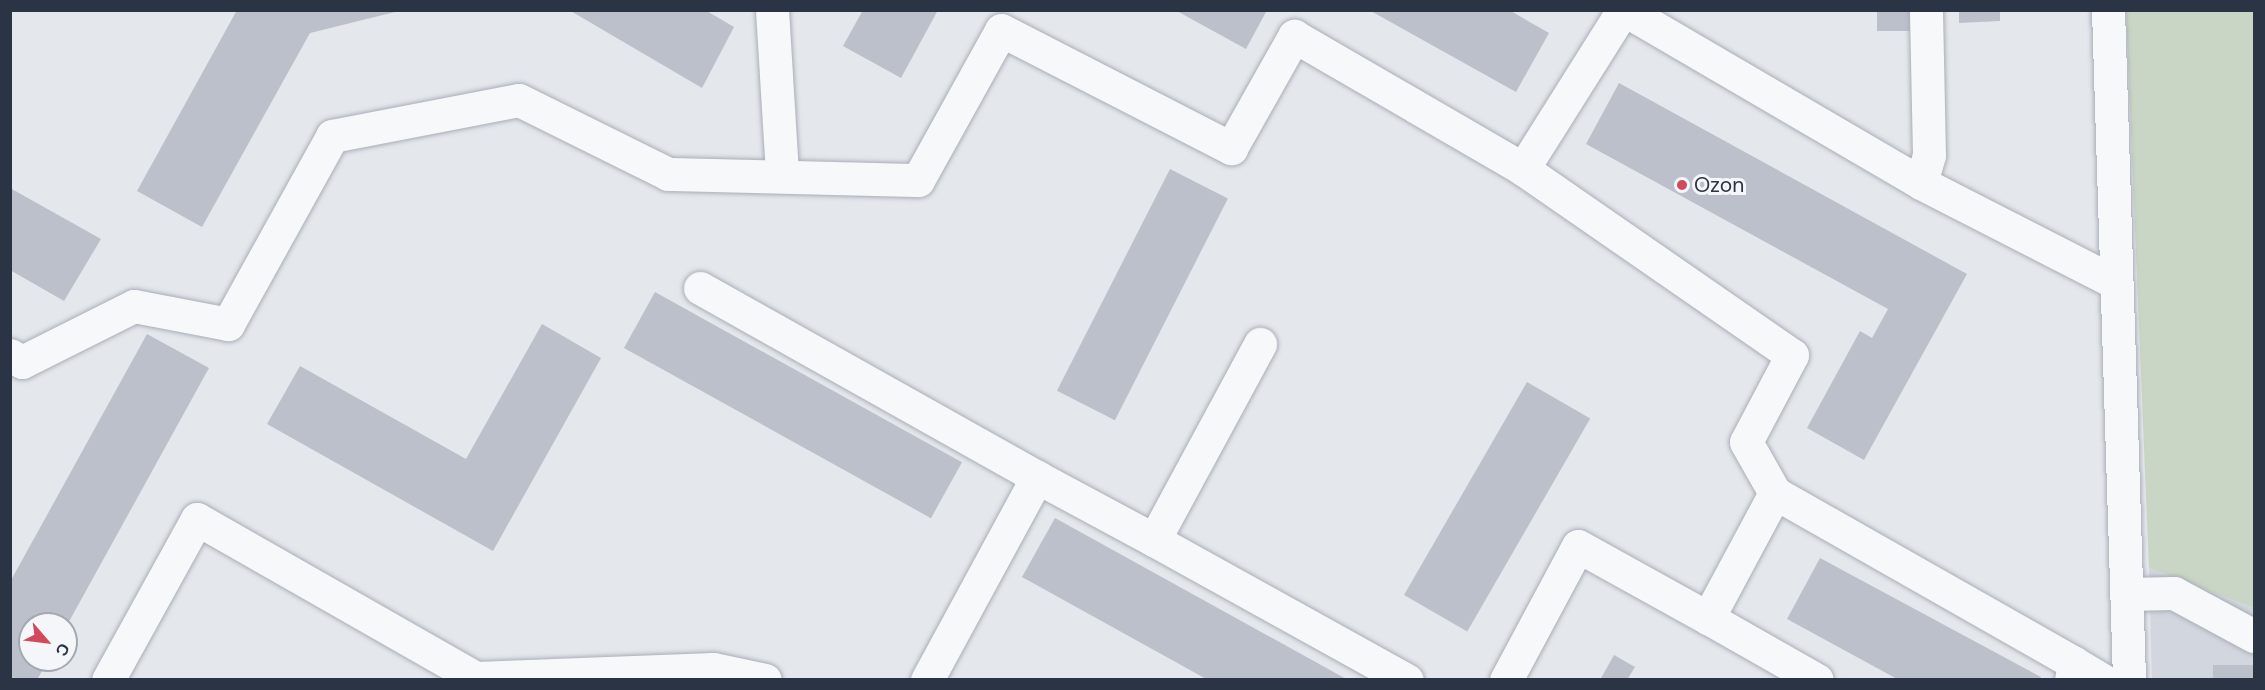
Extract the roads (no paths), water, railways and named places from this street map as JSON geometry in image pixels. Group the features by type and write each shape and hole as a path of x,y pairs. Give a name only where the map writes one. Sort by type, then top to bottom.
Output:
{"street":[{"path":"772,10 782,175"},
{"path":"1523,169 1624,10 1921,183 2116,283"},
{"path":"1921,183 1929,155 1926,10"},
{"path":"2108,10 2129,680"},
{"path":"10,355 22,362 134,306 228,324 332,136 519,100 668,174 918,180 1000,30 1231,148 1294,36 1523,169 1792,355 1746,442 1775,492 2073,671 2102,680"},
{"path":"700,288 1037,477 1407,680"},
{"path":"1154,540 1260,344"},
{"path":"927,680 1037,477"},
{"path":"1708,618 1775,492"},
{"path":"108,680 197,519 476,678 713,669 765,680"},
{"path":"1506,680 1578,546 1817,680"},
{"path":"2126,594 2174,593 2254,636"}],"place":[{"name":"Ozon","path":"1682,185"}]}
